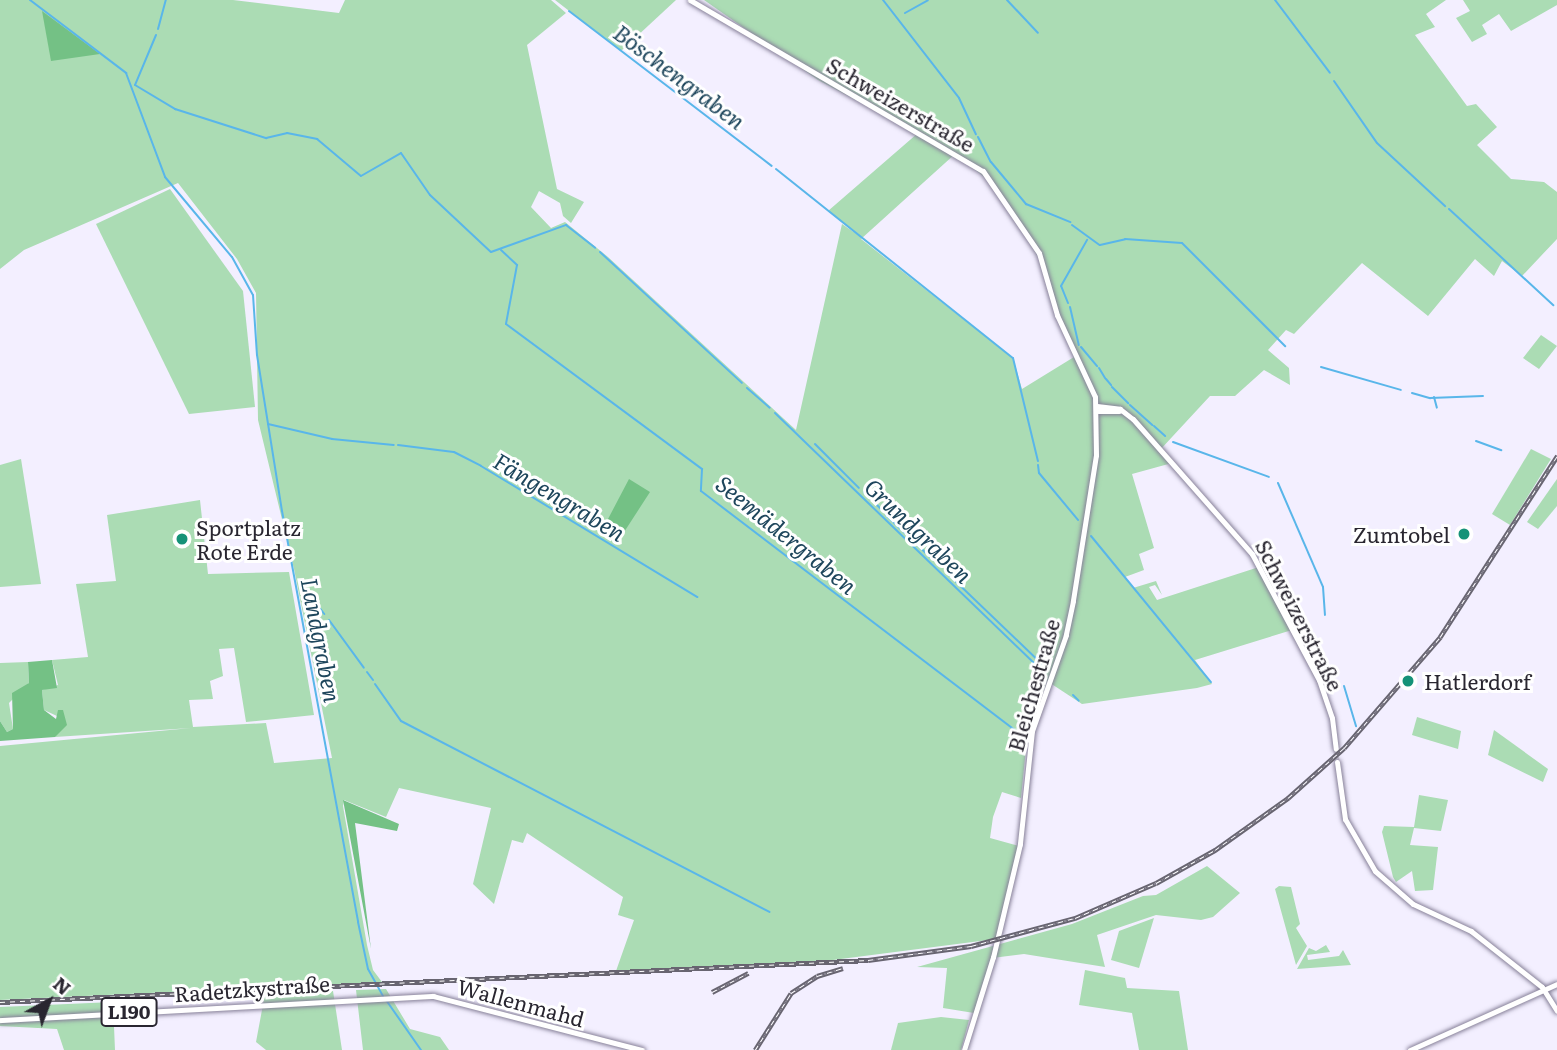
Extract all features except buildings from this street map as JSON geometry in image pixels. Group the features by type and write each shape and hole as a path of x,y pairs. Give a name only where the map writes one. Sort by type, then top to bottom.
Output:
{"main road":[{"name":"Schweizerstraße","path":"690,0 983,171 1039,253 1052,302 1087,373 1097,409 1128,415 1230,525 1259,565 1319,680 1332,718 1336,749"},
{"name":"Bleichestraße","path":"964,1050 993,957 1018,855 1032,731 1066,635 1096,455 1097,409"},
{"path":"1337,762 1345,818 1375,872 1417,907 1466,928 1545,990 1557,1011"},
{"path":"1410,1050 1557,984"},
{"name":"Radetzkystraße","path":"0,1020 389,996"},
{"name":"Wallenmahd","path":"389,996 463,1000 642,1050"}],"green space":[{"path":"0,0 233,0 339,13 345,0 551,0 566,13 527,45 557,189 584,202 571,223 563,216 560,203 539,191 531,207 551,228 565,222 608,257 796,430 842,224 858,235 828,211 918,133 818,80 704,0 1446,0 1426,14 1435,27 1415,35 1467,106 1476,104 1497,127 1477,145 1511,179 1544,182 1557,192 1557,239 1522,276 1502,261 1494,276 1475,259 1428,316 1362,263 1294,334 1286,330 1268,350 1289,368 1290,385 1264,370 1235,396 1210,396 1160,450 1172,463 1132,474 1154,548 1139,554 1144,570 1125,577 1133,588 1156,581 1162,595 1155,585 1149,587 1157,600 1259,567 1292,630 1195,660 1212,684 1197,688 1082,704 1047,681 1027,739 1021,798 1002,792 993,817 990,838 1019,846 996,939 833,960 616,971 634,920 618,915 623,897 527,833 523,843 512,840 494,904 473,884 491,808 399,788 386,817 344,800 343,806 367,945 373,970 382,982 0,1000 0,746 191,728 55,737 61,726 57,716 44,710 42,690 58,685 52,660 88,657 76,584 116,581 107,515 200,500 208,574 289,572 314,715 246,722 234,648 219,649 223,676 210,681 213,699 189,700 193,727 266,723 274,763 332,758 294,569 258,420 256,293 237,259 178,183 24,250 0,269","holes":["955,154 988,180 1038,257 1074,357 1022,389 1013,358 861,239"]},
{"path":"555,0 676,0 621,51"},
{"path":"1463,0 1557,0 1557,5 1511,31 1499,14 1482,25 1487,34 1472,42 1456,18 1470,11"},
{"path":"42,11 100,54 51,61"},
{"path":"170,189 243,291 255,407 189,414 96,224"},
{"path":"1541,335 1557,346 1539,369 1523,358"},
{"path":"1531,449 1551,459 1510,525 1492,514"},
{"path":"21,459 41,584 0,587 0,465"},
{"path":"629,479 650,492 617,543 605,535 615,528 608,519"},
{"path":"1557,479 1557,506 1538,529 1527,522"},
{"path":"52,660 57,688 42,690 44,710 56,719 58,710 63,710 67,725 55,737 0,741 0,721 7,732 13,729 12,693 29,683 28,662"},
{"path":"28,662 29,683 9,703 13,729 7,732 0,721 0,663"},
{"path":"1417,717 1461,731 1458,749 1412,735"},
{"path":"1494,730 1548,769 1543,782 1488,755"},
{"path":"1419,795 1448,800 1441,831 1414,828 1410,845 1438,847 1433,890 1415,891 1412,871 1396,882 1393,877 1382,832 1384,826 1414,827"},
{"path":"343,800 399,824 397,831 355,823 371,949"},
{"path":"1207,866 1240,893 1213,917 1201,920 1156,915 1097,935 1105,967 1024,954 992,958 974,1013 943,1008 947,968 917,967 1072,924 1143,896 1156,895"},
{"path":"1279,886 1291,887 1300,924 1296,928 1307,946 1296,965 1275,889"},
{"path":"1154,918 1139,968 1111,960 1119,931"},
{"path":"1326,945 1330,952 1307,955 1308,960 1339,956 1343,950 1351,965 1297,969 1309,948 1316,951"},
{"path":"1085,970 1125,978 1127,988 1179,991 1188,1050 1139,1050 1132,1013 1079,1005"},
{"path":"386,989 410,1029 440,1037 449,1050 363,1050 356,990"},
{"path":"333,991 342,1050 266,1050 256,1042 265,994"},
{"path":"113,1002 115,1050 64,1050 57,1029 0,1026 0,1007"},
{"path":"941,1017 969,1020 961,1050 891,1050 898,1023"}],"waterway":[{"name":"Landgraben","path":"30,0 126,73 165,177 232,257 253,295 257,355 282,511 358,922 368,969 383,996"},
{"path":"158,29 166,0"},
{"path":"883,0 959,98 976,134"},
{"path":"905,13 928,0"},
{"path":"1007,0 1038,33"},
{"path":"1275,0 1330,73"},
{"name":"Böschengraben","path":"569,11 772,166"},
{"path":"156,35 135,85 175,109 266,138 287,133 317,139 361,176 401,153 430,195 491,252 566,225 595,248"},
{"path":"1334,81 1377,143 1445,206"},
{"path":"978,137 991,162 1026,204 1070,222"},
{"path":"776,169 1013,358 1038,461"},
{"path":"1449,209 1553,305"},
{"path":"1072,225 1100,245 1125,239 1182,243 1285,346"},
{"path":"1068,303 1061,286 1087,240"},
{"name":"Seemädergraben","path":"501,250 517,265 506,324 702,469 701,491 1025,738"},
{"name":"Grundgraben","path":"600,252 742,383"},
{"path":"1070,307 1079,345"},
{"path":"1081,347 1097,366"},
{"path":"1321,367 1401,390"},
{"path":"1099,368 1105,378"},
{"path":"1106,379 1111,385"},
{"path":"1112,387 1128,403"},
{"name":"Grundgraben","path":"747,388 770,408"},
{"path":"1412,393 1430,398 1483,396"},
{"path":"1434,397 1437,408"},
{"path":"1130,405 1152,425"},
{"name":"Grundgraben","path":"775,413 1041,670"},
{"name":"Fängengraben","path":"268,424 332,439 394,445"},
{"path":"1154,426 1165,436"},
{"path":"1476,441 1501,450"},
{"path":"1173,442 1269,477"},
{"name":"Grundgraben","path":"815,444 859,488"},
{"name":"Fängengraben","path":"398,445 454,452 697,597"},
{"path":"1038,465 1039,473 1078,520"},
{"path":"1278,483 1323,587 1325,615"},
{"name":"Grundgraben","path":"864,492 882,510"},
{"name":"Grundgraben","path":"886,515 931,558"},
{"path":"1091,536 1211,682"},
{"name":"Grundgraben","path":"948,574 1042,664"},
{"path":"304,588 324,614"},
{"path":"329,620 364,668"},
{"path":"367,672 373,680"},
{"path":"375,684 401,721 769,912"},
{"path":"1344,686 1356,726"},
{"name":"Grundgraben","path":"1073,695 1079,701"},
{"name":"Landgraben","path":"386,1000 421,1050"}],"tunnel":[{"path":"1336,749 1337,762"}],"railway":[{"path":"0,1002 868,960 971,946 1075,918 1156,883 1215,850 1288,798 1344,748 1440,637 1557,456"},
{"path":"755,1050 791,993 817,976 843,968"},
{"path":"712,992 748,973"}],"place":[{"name":"Zumtobel","path":"1464,534"},
{"name":"Sportplatz Rote Erde","path":"182,539"},
{"name":"Hatlerdorf","path":"1408,681"}]}
